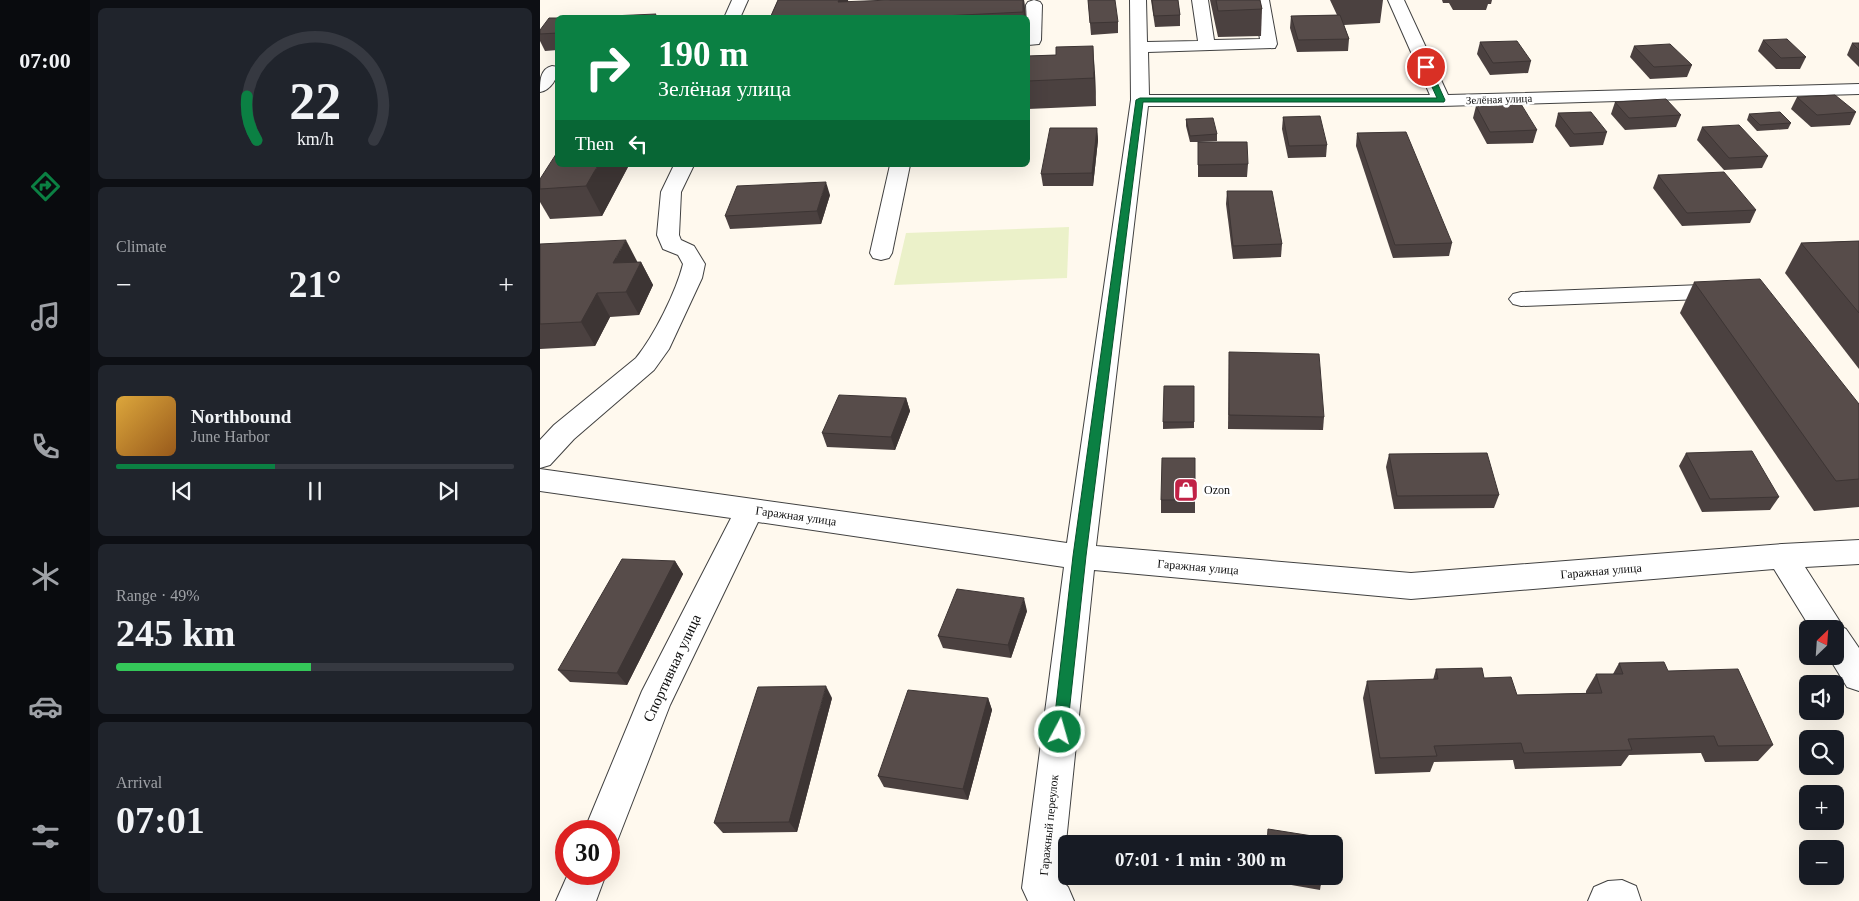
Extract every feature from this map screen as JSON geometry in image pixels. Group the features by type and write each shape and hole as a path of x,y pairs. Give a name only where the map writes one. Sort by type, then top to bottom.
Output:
{"street":[{"path":"733,15 740,0"},
{"name":"Гаражный переулок","path":"1054,901 1042,888 1080,556 1140,100 1138,0"},
{"path":"1200,0 1207,46"},
{"path":"1138,47 1269,44 1261,0"},
{"path":"1396,0 1442,100"},
{"path":"1030,40 1033,40 1034,6"},
{"path":"540,87 550,72"},
{"name":"Зелёная улица","path":"1140,100 1442,100 1859,89"},
{"path":"540,458 564,432 645,364 658,349 691,278 694,264 686,251 671,244 668,236 671,192 683,167"},
{"path":"880,253 900,167"},
{"path":"1521,299 1732,291 1748,294"},
{"name":"Гаражная улица","path":"540,480 1080,556 1411,586 1782,556 1859,552"},
{"name":"Спортивная улица","path":"607,820 654,702 750,510"},
{"path":"1782,556 1822,620"},
{"path":"1844,653 1859,676"},
{"path":"576,901 583,885"}],"green space":[{"path":"1069,227 1067,278 894,285 906,233"}],"building":[{"path":"778,0 839,0 838,2 1023,0 1023,12 962,15 771,15"},
{"path":"1088,0 1115,0 1118,22 1090,23"},
{"path":"1152,0 1178,0 1180,15 1154,16"},
{"path":"1216,0 1260,0 1262,9 1218,11"},
{"path":"1340,15 1349,39 1298,40 1291,16"},
{"path":"549,18 555,18 555,33 540,34 540,30"},
{"path":"1787,39 1806,57 1781,58 1763,40"},
{"path":"1517,41 1531,61 1493,63 1480,42"},
{"path":"1852,43 1859,43 1859,50"},
{"path":"1670,44 1692,65 1654,67 1634,46"},
{"path":"1093,46 1094,78 1030,81 1030,56 1056,55 1056,47"},
{"path":"1835,95 1856,112 1817,115 1797,97"},
{"path":"1666,99 1681,115 1629,118 1615,102"},
{"path":"1521,104 1537,130 1490,132 1476,106"},
{"path":"1591,112 1607,132 1574,134 1558,113"},
{"path":"1780,112 1791,123 1760,125 1749,114"},
{"path":"1320,116 1327,145 1289,146 1283,117"},
{"path":"1213,118 1217,134 1190,136 1186,119"},
{"path":"1739,125 1768,156 1729,158 1702,127"},
{"path":"1050,128 1097,128 1092,173 1041,174"},
{"path":"1406,132 1452,243 1395,245 1357,133"},
{"path":"1198,142 1247,142 1248,164 1198,165"},
{"path":"555,156 555,167 597,167 586,186 540,189 540,179"},
{"path":"1724,172 1756,210 1687,213 1658,175"},
{"path":"826,182 817,211 725,216 737,186"},
{"path":"1227,191 1272,191 1282,244 1233,246"},
{"path":"626,240 613,263 641,262 626,292 597,293 581,322 540,324 540,244"},
{"path":"1859,241 1859,313 1801,243"},
{"path":"1760,279 1859,404 1859,479 1836,481 1694,282"},
{"path":"1229,352 1319,354 1324,417 1229,415"},
{"path":"1164,386 1194,386 1194,422 1163,422"},
{"path":"839,395 906,398 891,437 822,433"},
{"path":"1752,451 1779,497 1710,499 1686,453"},
{"path":"1487,453 1499,495 1397,496 1389,454"},
{"path":"1162,458 1195,458 1195,500 1161,500"},
{"path":"622,559 675,561 617,673 558,670"},
{"path":"957,589 1024,598 1008,645 938,636"},
{"path":"1664,662 1668,671 1738,669 1773,745 1718,746 1714,736 1628,739 1632,750 1524,753 1521,743 1434,746 1437,756 1380,758 1367,681 1438,679 1436,669 1482,668 1484,678 1511,677 1517,695 1602,693 1596,674 1623,674 1619,663"},
{"path":"826,686 789,822 714,823 758,687"},
{"path":"908,690 988,698 963,789 878,776"},
{"path":"1268,829 1306,835 1268,835"}],"place":[{"name":"Ozon","path":"1186,490"}],"route":[{"path":"1060,732 1080,556 1140,100 1442,100 1426,67"}]}
